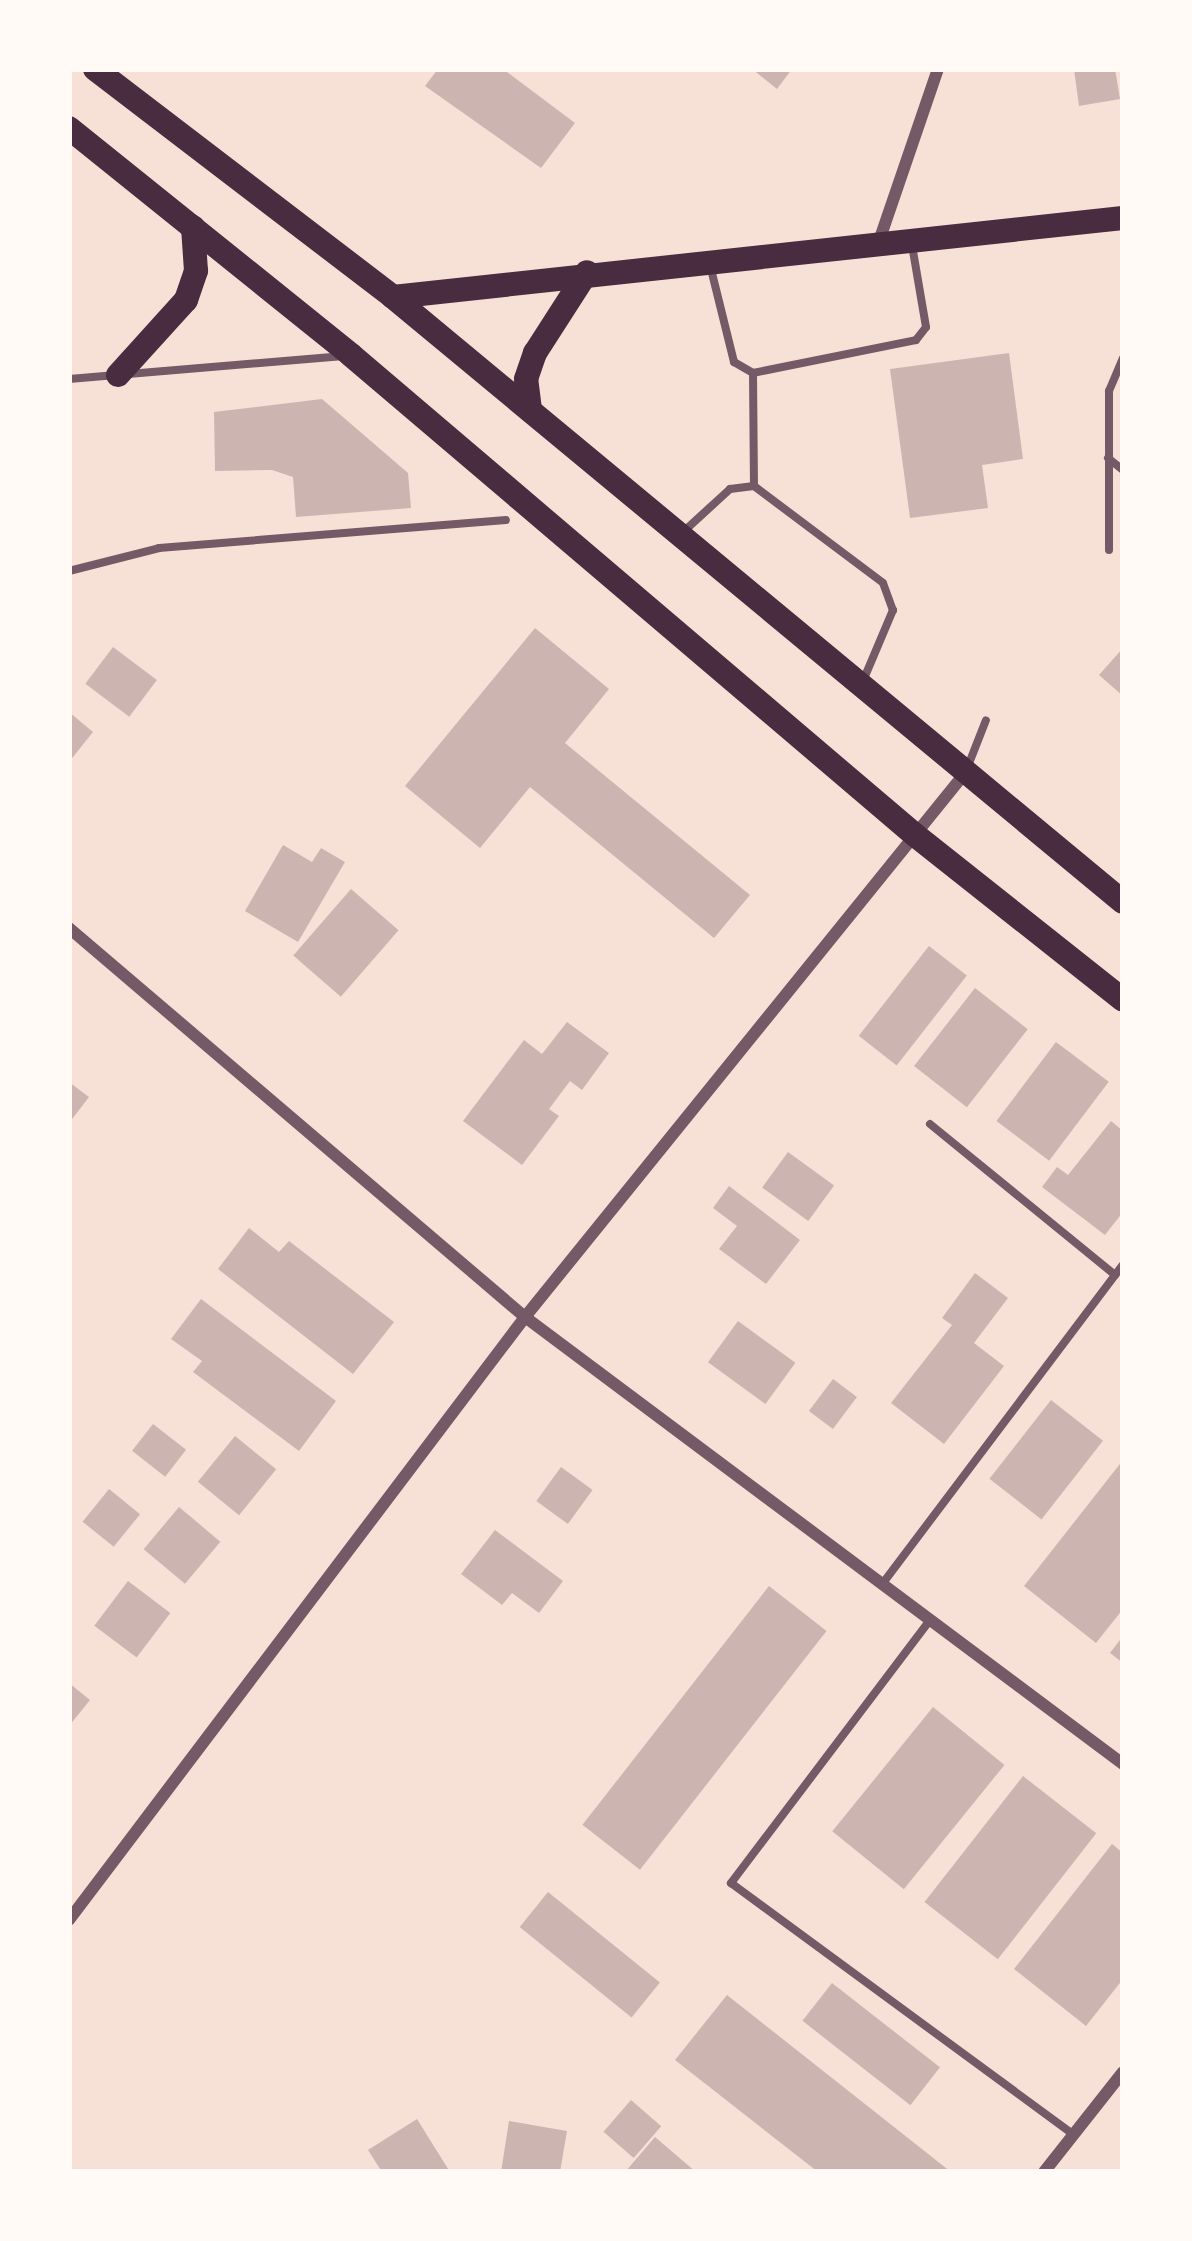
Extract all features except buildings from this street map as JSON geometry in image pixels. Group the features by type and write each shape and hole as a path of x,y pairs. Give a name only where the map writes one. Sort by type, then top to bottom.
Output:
{"main road":[{"path":"95,69 393,297 1123,902"},
{"path":"69,128 351,355 915,835 1123,1000"},
{"path":"393,297 587,272 877,248 1123,218"},
{"path":"118,375 186,300 196,271 193,227"},
{"path":"530,410 526,379 535,352 587,272"}],"street":[{"path":"877,248 938,69"},
{"path":"69,1920 526,1317 965,773"},
{"path":"69,928 526,1317 1123,1764"},
{"path":"1044,2172 1123,2072"}],"lane":[{"path":"710,262 734,362 753,373 916,340 926,327 912,244"},
{"path":"69,379 351,355"},
{"path":"1109,550 1109,392 1123,358"},
{"path":"753,373 754,486"},
{"path":"1108,458 1123,470"},
{"path":"680,535 730,489 754,486 883,583 893,610 862,685"},
{"path":"69,571 159,548 506,520"},
{"path":"965,773 986,720"},
{"path":"930,1124 1115,1275"},
{"path":"883,1583 1123,1264"},
{"path":"930,1618 731,1883 1073,2134"}]}
